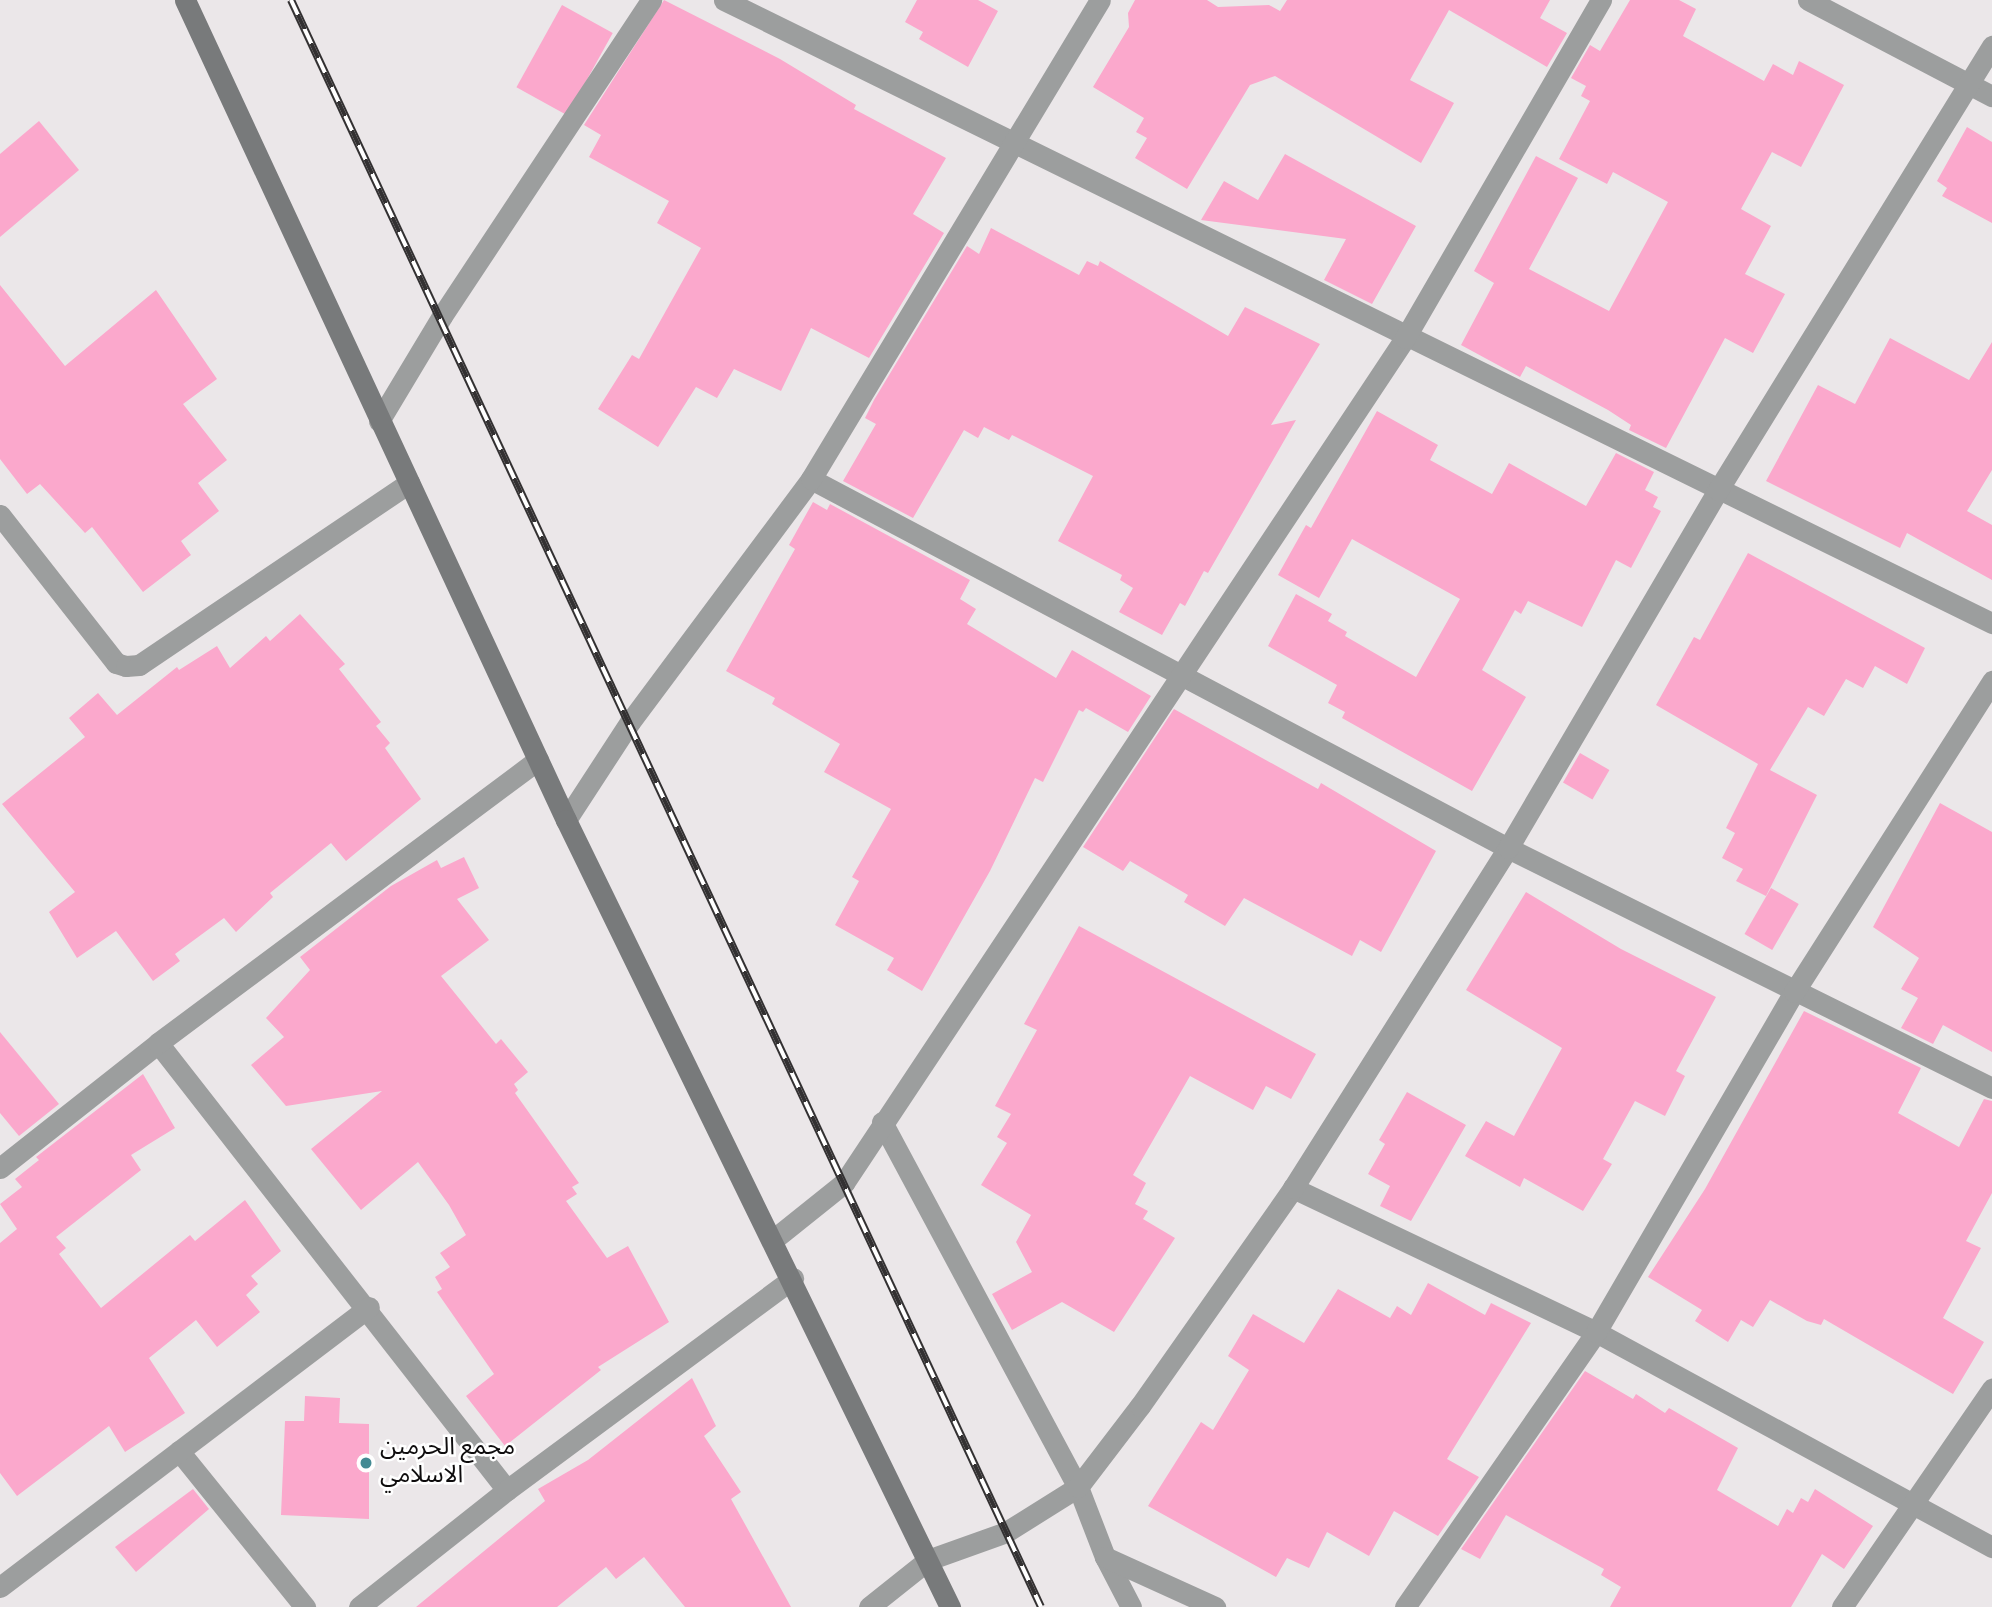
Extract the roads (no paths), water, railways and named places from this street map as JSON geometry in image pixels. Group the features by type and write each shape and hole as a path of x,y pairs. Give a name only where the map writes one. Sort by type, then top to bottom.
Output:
{"street":[{"path":"186,0 566,820 774,1239 950,1607"},
{"path":"379,421 442,316 651,0"},
{"path":"724,0 1405,338 1992,623"},
{"path":"566,820 630,722 811,479 1100,0"},
{"path":"774,1239 844,1183 881,1122 1178,674 1405,338 1601,0"},
{"path":"1808,0 1992,96"},
{"path":"869,1607 928,1560 1006,1532 1078,1487 1293,1188 1508,848 1718,490 1992,46"},
{"path":"811,479 1508,848 1992,1088"},
{"path":"0,515 117,663 126,666 139,664 409,483"},
{"path":"1405,1607 1596,1332 1794,992 1992,681"},
{"path":"0,1168 158,1043 538,760"},
{"path":"158,1043 369,1307 508,1490"},
{"path":"881,1122 1078,1487 1105,1557 1131,1607"},
{"path":"1293,1188 1596,1332 1992,1547"},
{"path":"359,1607 508,1490 793,1278"},
{"path":"0,1587 369,1307"},
{"path":"1843,1607 1911,1502 1992,1389"},
{"path":"179,1451 305,1607"},
{"path":"1105,1557 1215,1607"}],"railway":[{"path":"291,0 1041,1607"}],"place":[{"name":"مجمع الحرمين الاسلامي","path":"366,1463"}]}
